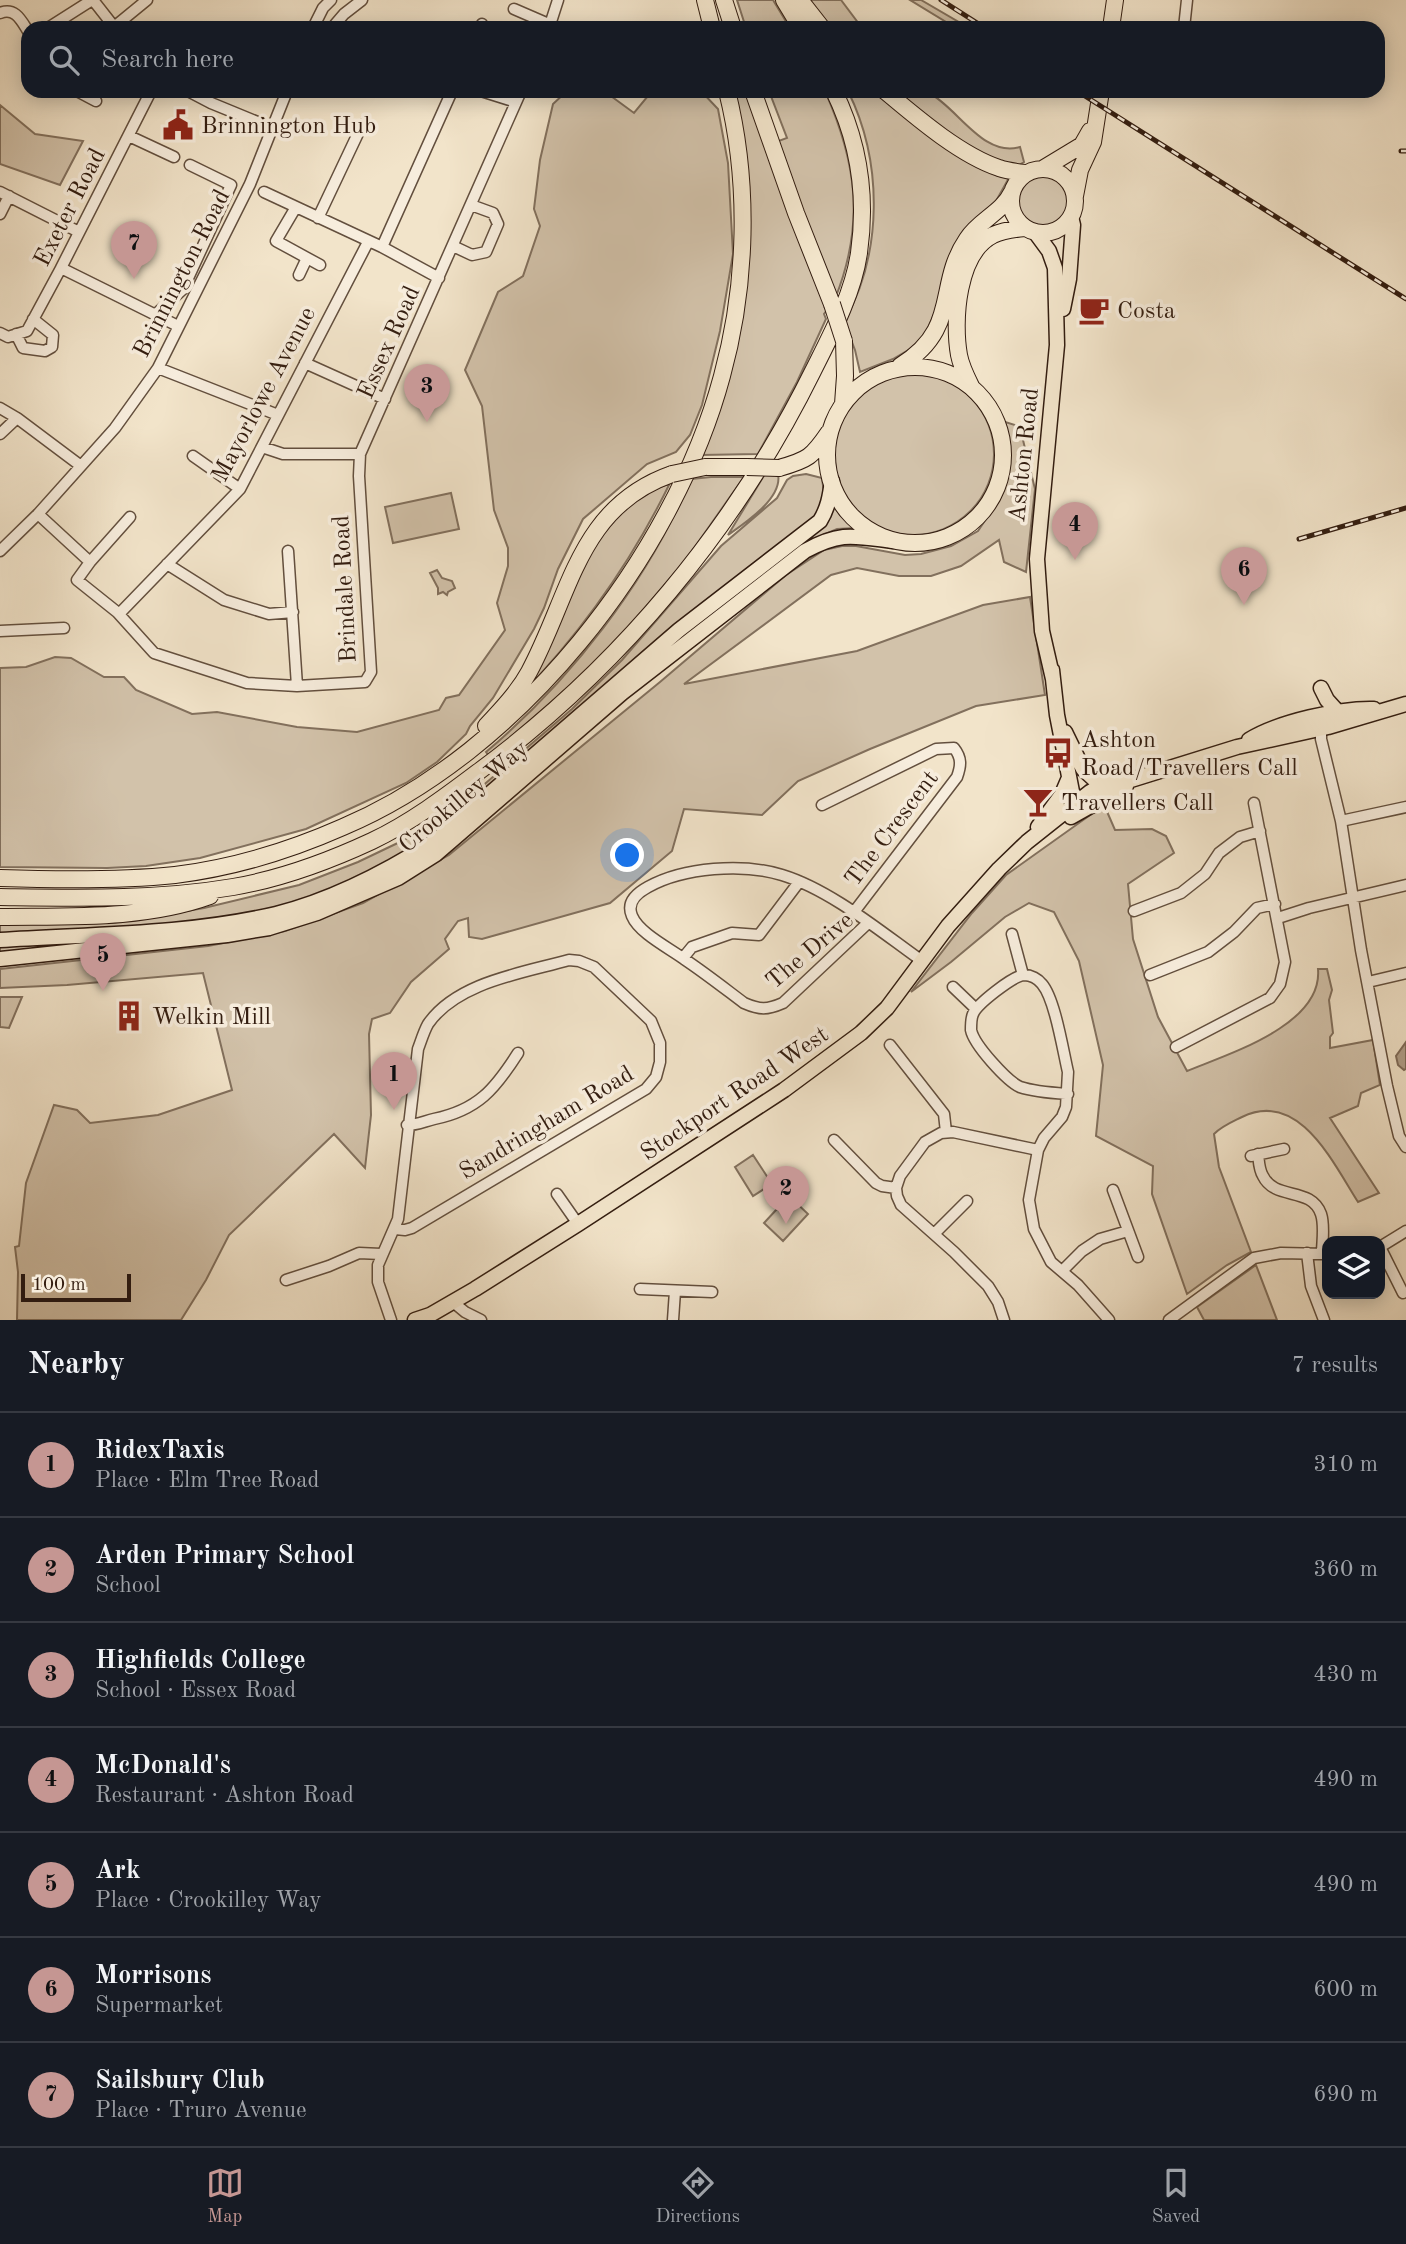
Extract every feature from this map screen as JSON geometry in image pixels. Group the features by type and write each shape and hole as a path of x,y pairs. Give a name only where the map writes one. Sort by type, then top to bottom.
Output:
{"highway":[{"path":"705,0 710,21"},
{"path":"724,0 731,21"},
{"path":"784,0 797,21"},
{"path":"800,0 815,21"},
{"path":"1112,21 1115,0"},
{"path":"0,878 79,880 177,875 261,857 309,841 382,809 429,781 493,733 523,705 585,636 637,562 685,478 705,428 722,376 735,317 742,258 740,172 728,98"},
{"path":"755,98 844,341 843,404"},
{"path":"0,917 108,915 176,906 293,871 348,851 376,839 441,800 511,748 604,664 682,578 753,480 826,344 859,256 862,199 857,151 838,98"},
{"path":"894,98 935,131 970,154 998,168 1026,173 1044,168 1082,145 1095,123"},
{"path":"1075,196 1080,170 1093,142 1100,98"},
{"path":"971,386 961,365 957,333 957,312 964,271 981,244 992,235 1030,230 1055,231 1071,217 1076,203 1068,180 1061,174 1044,168"},
{"path":"449,766 456,754 510,701 528,674 586,545 603,519 644,485 672,474 705,467 779,468 803,461 817,450 843,404 854,392 870,379 916,356 929,343 946,304 959,251 977,227 1006,203 1015,184 1026,173"},
{"path":"1012,192 1012,212 1017,221 1030,230"},
{"path":"832,427 828,461 832,481 840,499 855,518 868,528 893,541 921,543 936,541 971,523 991,499 999,482 1003,445 994,415 971,386 949,373 935,369 897,367"},
{"path":"0,897 118,897 235,887"}],"main road":[{"name":"Ashton Road","path":"1071,217 1073,225 1069,279 1058,334 1037,559 1038,580 1048,622 1057,715 1068,780 1079,806"},
{"name":"Ashton Road","path":"1030,230 1049,251 1055,268 1058,334"},
{"name":"Crookilley Way","path":"0,940 184,928 243,920 314,902 395,866 435,841 679,630 820,521 829,501 832,481"},
{"name":"Crookilley Way","path":"0,959 227,935 269,928 317,913 398,878 436,854 622,693 805,551 820,542 846,536 893,541"},
{"path":"1321,688 1337,711"},
{"name":"Stockport Road West","path":"1027,842 1079,806 1097,788 1241,746 1266,731 1318,726 1406,704"},
{"name":"Stockport Road West","path":"1318,726 1337,711 1386,709"},
{"name":"Ashton Road","path":"1057,715 1083,769 1095,780 1136,778"},
{"name":"Ashton Road","path":"1066,735 1079,806"},
{"name":"Stockport Road West","path":"415,1320 453,1302 578,1224 784,1090 871,1025 978,891 1027,842 1062,794 1068,780"}],"street":[{"path":"59,21 92,0 110,21"},
{"path":"122,21 146,0"},
{"path":"316,21 331,0"},
{"path":"338,21 362,0"},
{"path":"552,21 558,0"},
{"path":"1185,21 1187,0"},
{"path":"514,9 538,21"},
{"path":"5,12 17,14 22,21"},
{"path":"90,98 96,101"},
{"name":"Exeter Road","path":"16,334 26,331 33,319 148,98"},
{"path":"204,98 272,128"},
{"name":"Brinnington Road","path":"0,551 38,514 116,428 158,368 250,184 284,98"},
{"path":"382,247 444,98"},
{"path":"503,98 516,102"},
{"name":"Essex Road","path":"360,454 518,98"},
{"path":"318,218 362,125"},
{"path":"129,136 174,157"},
{"path":"155,315 183,289 231,185 190,164"},
{"path":"264,192 382,247 439,278"},
{"path":"0,214 4,194 79,232"},
{"path":"453,246 472,255 486,251 491,242 498,224 493,213 471,205"},
{"path":"296,207 276,241 320,265"},
{"name":"Mayorlowe Avenue","path":"118,614 240,489 368,242"},
{"path":"299,275 307,258"},
{"path":"61,268 178,326"},
{"path":"0,332 8,337 16,334 23,348 45,351 52,347 53,335 33,319"},
{"path":"305,363 385,399"},
{"path":"158,368 278,415"},
{"path":"0,408 18,418 81,466"},
{"path":"0,434 18,418"},
{"path":"262,447 283,454 360,454"},
{"name":"Brindale Road","path":"90,562 77,580 118,614 154,653 247,683 297,686 365,682 371,672 359,476 360,454"},
{"path":"193,456 240,489"},
{"path":"38,514 90,562 130,517"},
{"path":"288,551 297,686"},
{"path":"167,565 223,600 269,614 293,612"},
{"path":"0,631 64,628"},
{"path":"1318,726 1341,821 1387,1087 1406,1147"},
{"name":"The Crescent","path":"822,805 936,749 954,748 959,754 961,766 957,777 854,912"},
{"path":"1176,1047 1270,998 1280,984 1285,962 1254,803"},
{"path":"1341,821 1406,807"},
{"path":"1134,911 1181,893 1205,874 1219,853 1240,837 1260,831"},
{"name":"The Drive","path":"799,882 759,870 691,872 659,881 637,893 631,902 630,912 634,921 656,940 744,1003 758,1009 768,1009 783,1003 868,923 922,961"},
{"path":"683,958 692,947 732,933 759,935 799,882 854,912 868,923"},
{"path":"1278,918 1406,885"},
{"path":"1150,975 1208,952 1234,932 1258,908 1275,904"},
{"path":"1012,934 1023,975"},
{"name":"Sandringham Road","path":"395,1229 405,1230 415,1226 646,1089 656,1077 660,1062 660,1043 651,1020 594,967 579,961 569,960 469,989 436,1014 427,1025 418,1049 407,1125"},
{"path":"1368,982 1406,973"},
{"path":"1068,1094 1032,1089 1012,1082 976,1042 971,1031 976,1009 1011,980 1023,975 1037,979 1048,993 1068,1072 1068,1094 1062,1117 1044,1138 1038,1150 1029,1200 1034,1230 1051,1262 1109,1320"},
{"path":"953,987 976,1009"},
{"path":"890,1045 944,1114 946,1132"},
{"path":"391,1320 378,1282 378,1265 395,1229 400,1210 407,1125 448,1117 476,1104 498,1084 518,1053"},
{"path":"1004,1320 998,1302 988,1286 901,1205 896,1188 900,1176 925,1142 946,1132 1038,1150"},
{"path":"834,1140 877,1183 896,1188"},
{"path":"1284,1149 1254,1155 1261,1174 1272,1189 1305,1197 1317,1206 1323,1236"},
{"path":"1113,1190 1138,1257"},
{"path":"557,1194 578,1224"},
{"path":"934,1234 967,1201"},
{"path":"1062,1272 1082,1251 1100,1239 1128,1231"},
{"path":"1385,1244 1406,1231"},
{"path":"286,1280 359,1253 381,1254"},
{"path":"1169,1320 1254,1258 1281,1253 1322,1254"},
{"path":"1307,1254 1311,1286 1324,1320"},
{"path":"1385,1257 1403,1293"},
{"path":"640,1289 712,1292"},
{"path":"673,1320 675,1291"},
{"path":"453,1302 481,1320"}],"shaded area":[{"path":"737,0 773,0 786,21 744,21"},
{"path":"805,0 841,0 857,21 822,21"},
{"path":"910,0 921,0 957,21 944,21"},
{"path":"559,98 614,98 634,113 646,98 708,98 718,109 728,163 733,254 720,331 702,405 690,435 676,452 647,464 583,519 558,569 534,629 493,698 466,734 437,762 406,783 306,829 200,858 146,866 107,868 0,867 0,668 26,667 55,657 71,658 104,677 124,677 136,690 192,714 217,712 297,727 357,732 439,710 446,698 459,695 505,630 497,603 508,566 508,548 494,510 482,406 465,370 498,292 523,276 540,226 534,209 540,160 553,104"},
{"path":"734,98 748,98 827,310 824,314 826,319 797,382 758,454 701,455 736,348"},
{"path":"772,98 828,98 844,143 853,194 851,245 835,299 773,143 787,138"},
{"path":"851,98 885,98 904,114 1010,176 938,305 922,342 893,359 860,372 844,322 857,295 872,237 872,177 868,147"},
{"path":"901,98 936,98 982,138 994,145 1020,147 1024,162 1019,165 999,163 958,140"},
{"path":"0,105 35,134 83,141 60,185 0,164"},
{"path":"1042,176 1061,183 1068,202 1061,221 1042,228 1023,221 1016,202 1023,183"},
{"path":"913,373 944,380 970,397 987,423 994,454 987,485 970,511 944,528 913,535 882,528 856,511 839,485 832,454 839,423 856,397 882,380"},
{"path":"1002,421 1015,425 1023,440 1035,489 1026,572 1004,562 999,540 961,566 931,576 899,576 857,568 831,575 684,684 857,651 983,605 1030,597 1045,695 976,706 870,749 798,781 762,815 684,809 672,851 610,903 482,939 469,937 468,918 458,921 445,939 449,949 411,982 390,1013 372,1019 369,1034 371,1115 365,1168 334,1134 229,1235 206,1280 181,1320 17,1320 18,1272 15,1247 19,1246 26,1183 54,1105 77,1110 90,1123 158,1115 232,1090 203,973 0,988 0,969 208,946 285,931 363,903 449,855 786,575 824,550 856,546 905,555 921,554 951,546 978,531 1000,498 1008,478 1008,439"},
{"path":"765,474 778,474 775,492 761,509 728,535"},
{"path":"806,474 822,478 824,494 820,514 446,826 395,861 303,901 235,917 0,935 0,925 152,917 204,908 299,885 358,862 404,840 458,807 572,709 622,660 721,546 777,498 787,480"},
{"path":"744,477 685,561 603,657 489,756 486,752 547,694 604,627 653,555 691,479"},
{"path":"670,483 639,540 603,596 563,648 520,696 593,545 622,511 646,493"},
{"path":"451,493 459,529 393,543 385,507"},
{"path":"833,505 855,528 837,529 809,541 638,676 453,832 419,856 398,869 469,818 663,652 746,585 808,540 823,526"},
{"path":"437,570 442,578 452,581 455,588 447,595 443,592 438,594 438,588 430,573"},
{"path":"1105,807 1115,830 1152,829 1166,836 1174,853 1128,884 1133,939 1158,1017 1187,1071 1248,1046 1290,1021 1305,1006 1315,989 1318,969 1327,969 1332,990 1329,1000 1333,1033 1330,1037 1330,1048 1373,1040 1380,1085 1361,1093 1358,1106 1330,1118 1379,1193 1358,1202 1312,1134 1297,1121 1281,1113 1262,1111 1231,1122 1214,1134 1219,1167 1251,1252 1227,1265 1187,1294 1152,1194 1153,1166 1096,1136 1103,1065 1079,961 1054,912 1029,903 1005,917 911,992 972,913 1006,875"},
{"path":"364,887 304,912 264,923 183,935 0,952 0,943 205,930 243,925 311,908"},
{"path":"0,997 22,997 9,1028 0,1027"},
{"path":"1406,1042 1404,1070 1398,1065 1396,1056"},
{"path":"753,1155 772,1184 753,1196 735,1167"},
{"path":"789,1196 808,1214 783,1241 764,1223"},
{"path":"1256,1265 1277,1320 1204,1320 1197,1307"}],"railway":[{"path":"941,0 974,21"},
{"path":"1088,98 1406,299"},
{"path":"1401,151 1406,151"},
{"path":"1299,539 1406,508"}],"place":[{"name":"Brinnington Hub","path":"178,125"},
{"name":"Sailsbury Club","path":"134,279"},
{"name":"Costa","path":"1094,310"},
{"name":"Highfields College","path":"427,422"},
{"name":"McDonald's","path":"1075,560"},
{"name":"Morrisons","path":"1244,605"},
{"name":"Ashton Road/Travellers Call","path":"1058,753"},
{"name":"Travellers Call","path":"1038,802"},
{"name":"Ark","path":"103,991"},
{"name":"Welkin Mill","path":"129,1016"},
{"name":"RidexTaxis","path":"394,1110"},
{"name":"Arden Primary School","path":"786,1224"}]}
